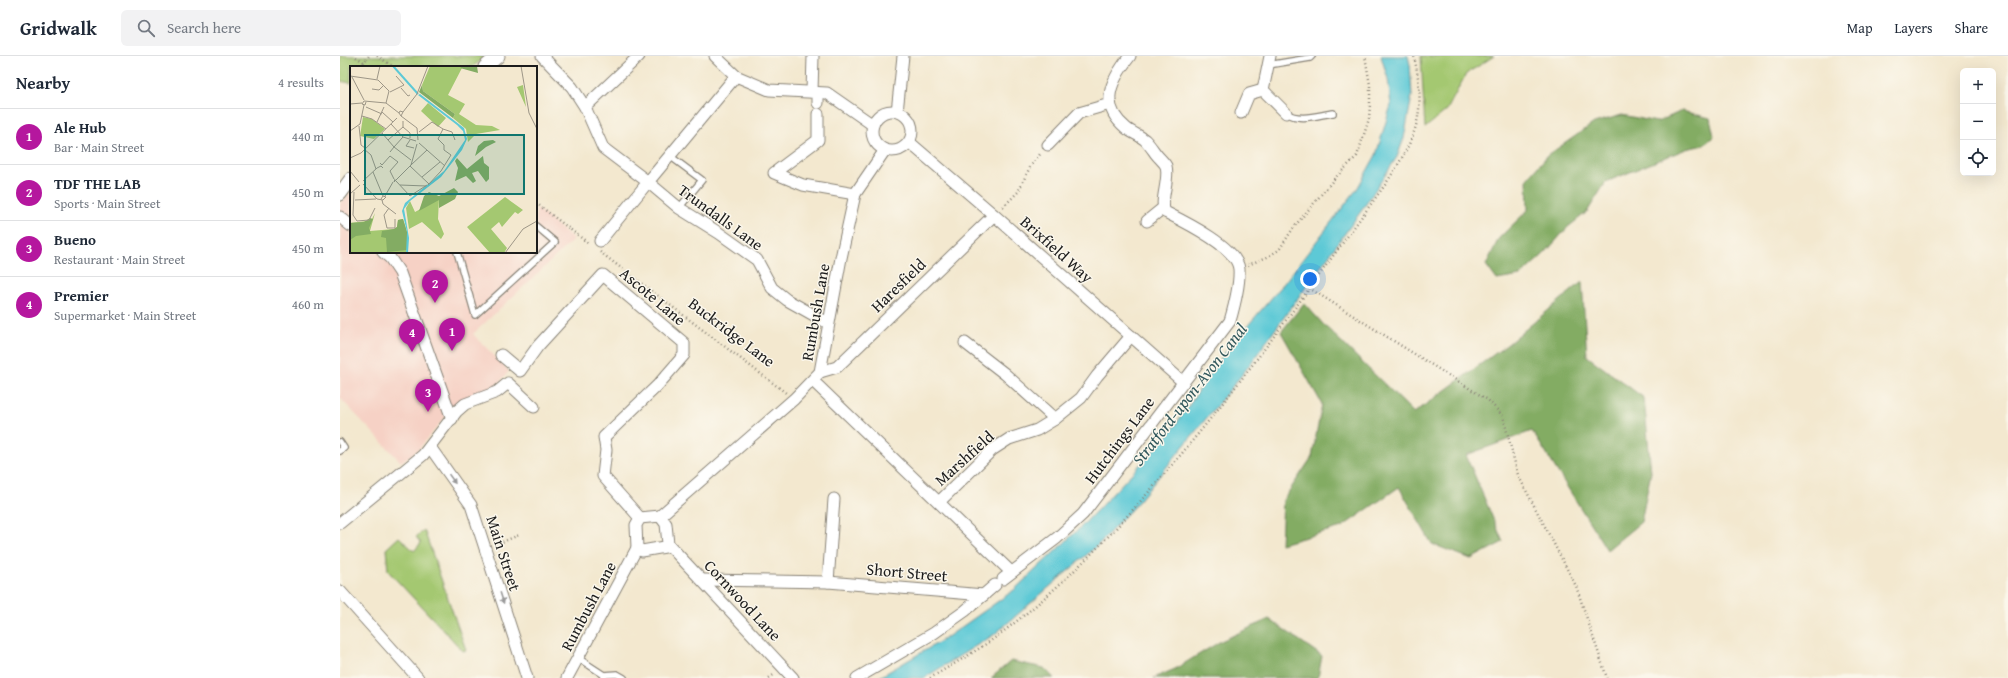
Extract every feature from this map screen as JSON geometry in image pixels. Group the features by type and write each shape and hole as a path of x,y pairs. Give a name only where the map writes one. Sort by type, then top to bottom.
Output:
{"street":[{"path":"486,66 498,56"},
{"name":"Trundalls Lane","path":"542,56 572,87 585,107 603,148 679,208 719,233 757,260 772,288 787,300 828,323"},
{"path":"585,107 639,56"},
{"path":"715,56 736,76 769,90 816,100 827,93 873,126"},
{"path":"813,56 818,140 774,173 802,185 855,194"},
{"path":"897,112 903,56"},
{"path":"1130,56 1118,70 1110,89 1110,104 1115,116 1126,128 1145,140 1166,166 1166,186 1163,208 1147,221"},
{"path":"1263,90 1269,61"},
{"path":"595,244 736,76"},
{"path":"1241,113 1249,94 1263,90"},
{"path":"1263,90 1286,114"},
{"path":"1048,145 1079,114 1110,104"},
{"path":"897,112 908,119 911,124 911,137 909,142 898,150 885,150 880,147 873,137 873,126 876,120 885,113 897,112"},
{"name":"Brixfield Way","path":"909,142 1183,382"},
{"name":"Rumbush Lane","path":"660,516 794,399 816,377 855,194 885,150"},
{"path":"340,194 350,180"},
{"path":"1163,208 1165,212 1204,232 1228,250 1239,268"},
{"name":"Haresfield","path":"816,377 837,367 994,215"},
{"path":"340,217 350,225"},
{"path":"384,253 390,258 400,273 452,418"},
{"name":"Hutchings Lane","path":"857,678 934,633 965,611 1003,579 1057,538 1083,514 1230,321 1236,299 1239,268"},
{"name":"Ascote Lane","path":"501,355 520,371 538,346 603,275 684,343 684,355 657,386 604,437 606,450 603,476 640,518"},
{"name":"Marshfield","path":"939,502 992,450 1009,440 1037,430 1055,419 1080,398 1131,336"},
{"path":"965,343 1005,374 1055,419"},
{"path":"816,377 939,502 1003,579"},
{"path":"340,523 430,447 452,418 465,404 497,392 508,383 534,406"},
{"name":"Main Street","path":"430,447 471,505 527,678"},
{"path":"828,582 834,499"},
{"path":"660,516 666,524 668,544 665,547 642,551 637,548 636,525 640,518 660,516"},
{"name":"Cornwood Lane","path":"668,544 794,678"},
{"name":"Rumbush Lane","path":"567,678 637,548"},
{"name":"Short Street","path":"702,580 828,582 984,595"},
{"path":"340,591 418,678"}],"lane":[{"path":"1269,61 1310,58 1312,56"},
{"path":"1286,114 1294,118 1303,118 1333,113"},
{"path":"670,156 702,180 679,208"},
{"path":"457,253 475,315 555,242 537,227"},
{"path":"340,442 344,448 340,451"},
{"path":"578,658 604,676 617,674 624,678"}],"path":[{"path":"363,66 364,62 369,56"},
{"path":"377,56 392,66"},
{"path":"1239,268 1268,257 1279,250 1294,226 1335,178 1357,156 1369,119 1370,85 1365,56"},
{"path":"930,678 996,637 1047,595 1097,549 1187,447 1246,375 1385,185 1406,152 1413,138 1418,120 1420,93 1414,56"},
{"path":"356,57 364,62"},
{"path":"994,215 1018,192 1030,167 1048,145"},
{"name":"Buckridge Lane","path":"537,204 595,244 794,399"},
{"path":"1309,288 1488,400 1503,416 1518,476 1576,586 1607,678"},
{"path":"485,548 519,535"}],"shaded area":[{"path":"350,193 350,253 537,253 537,209 574,239 473,334 509,371 494,389 456,404 418,450 401,462 340,398 340,203"}],"green space":[{"path":"340,56 485,56 474,66 350,66 350,83 340,81"},
{"path":"1421,56 1494,56 1466,74 1447,110 1425,128"},
{"path":"1682,111 1710,118 1714,136 1704,145 1686,149 1606,182 1587,212 1568,227 1545,253 1520,276 1497,280 1486,265 1499,238 1528,210 1527,179 1548,155 1594,123 1622,115 1657,122"},
{"path":"1582,282 1587,356 1644,398 1651,472 1641,522 1607,550 1532,431 1466,455 1503,542 1471,559 1432,544 1399,487 1342,527 1281,544 1283,500 1312,457 1322,404 1281,332 1304,303 1323,324 1414,413 1508,344"},
{"path":"424,530 466,650 463,651 388,571 386,549 399,537 414,551 421,543 416,537"},
{"path":"1269,619 1322,656 1318,678 1154,678 1175,669 1221,641"},
{"path":"1011,661 1044,668 1054,678 991,678"}],"water":[{"path":"1381,56 1408,56 1410,65 1412,96 1404,138 1397,157 1362,210 1245,371 1138,502 1098,545 995,634 924,678 878,678 946,638 1014,590 1082,526 1170,433 1225,352 1281,287 1357,189 1376,155 1391,105 1388,79"}],"place":[{"name":"TDF THE LAB","path":"435,303"},
{"name":"Ale Hub","path":"452,351"},
{"name":"Premier","path":"412,352"},
{"name":"Bueno","path":"428,412"}],"water label":[{"name":"Stratford-upon-Avon Canal","path":"1189,394"}]}
